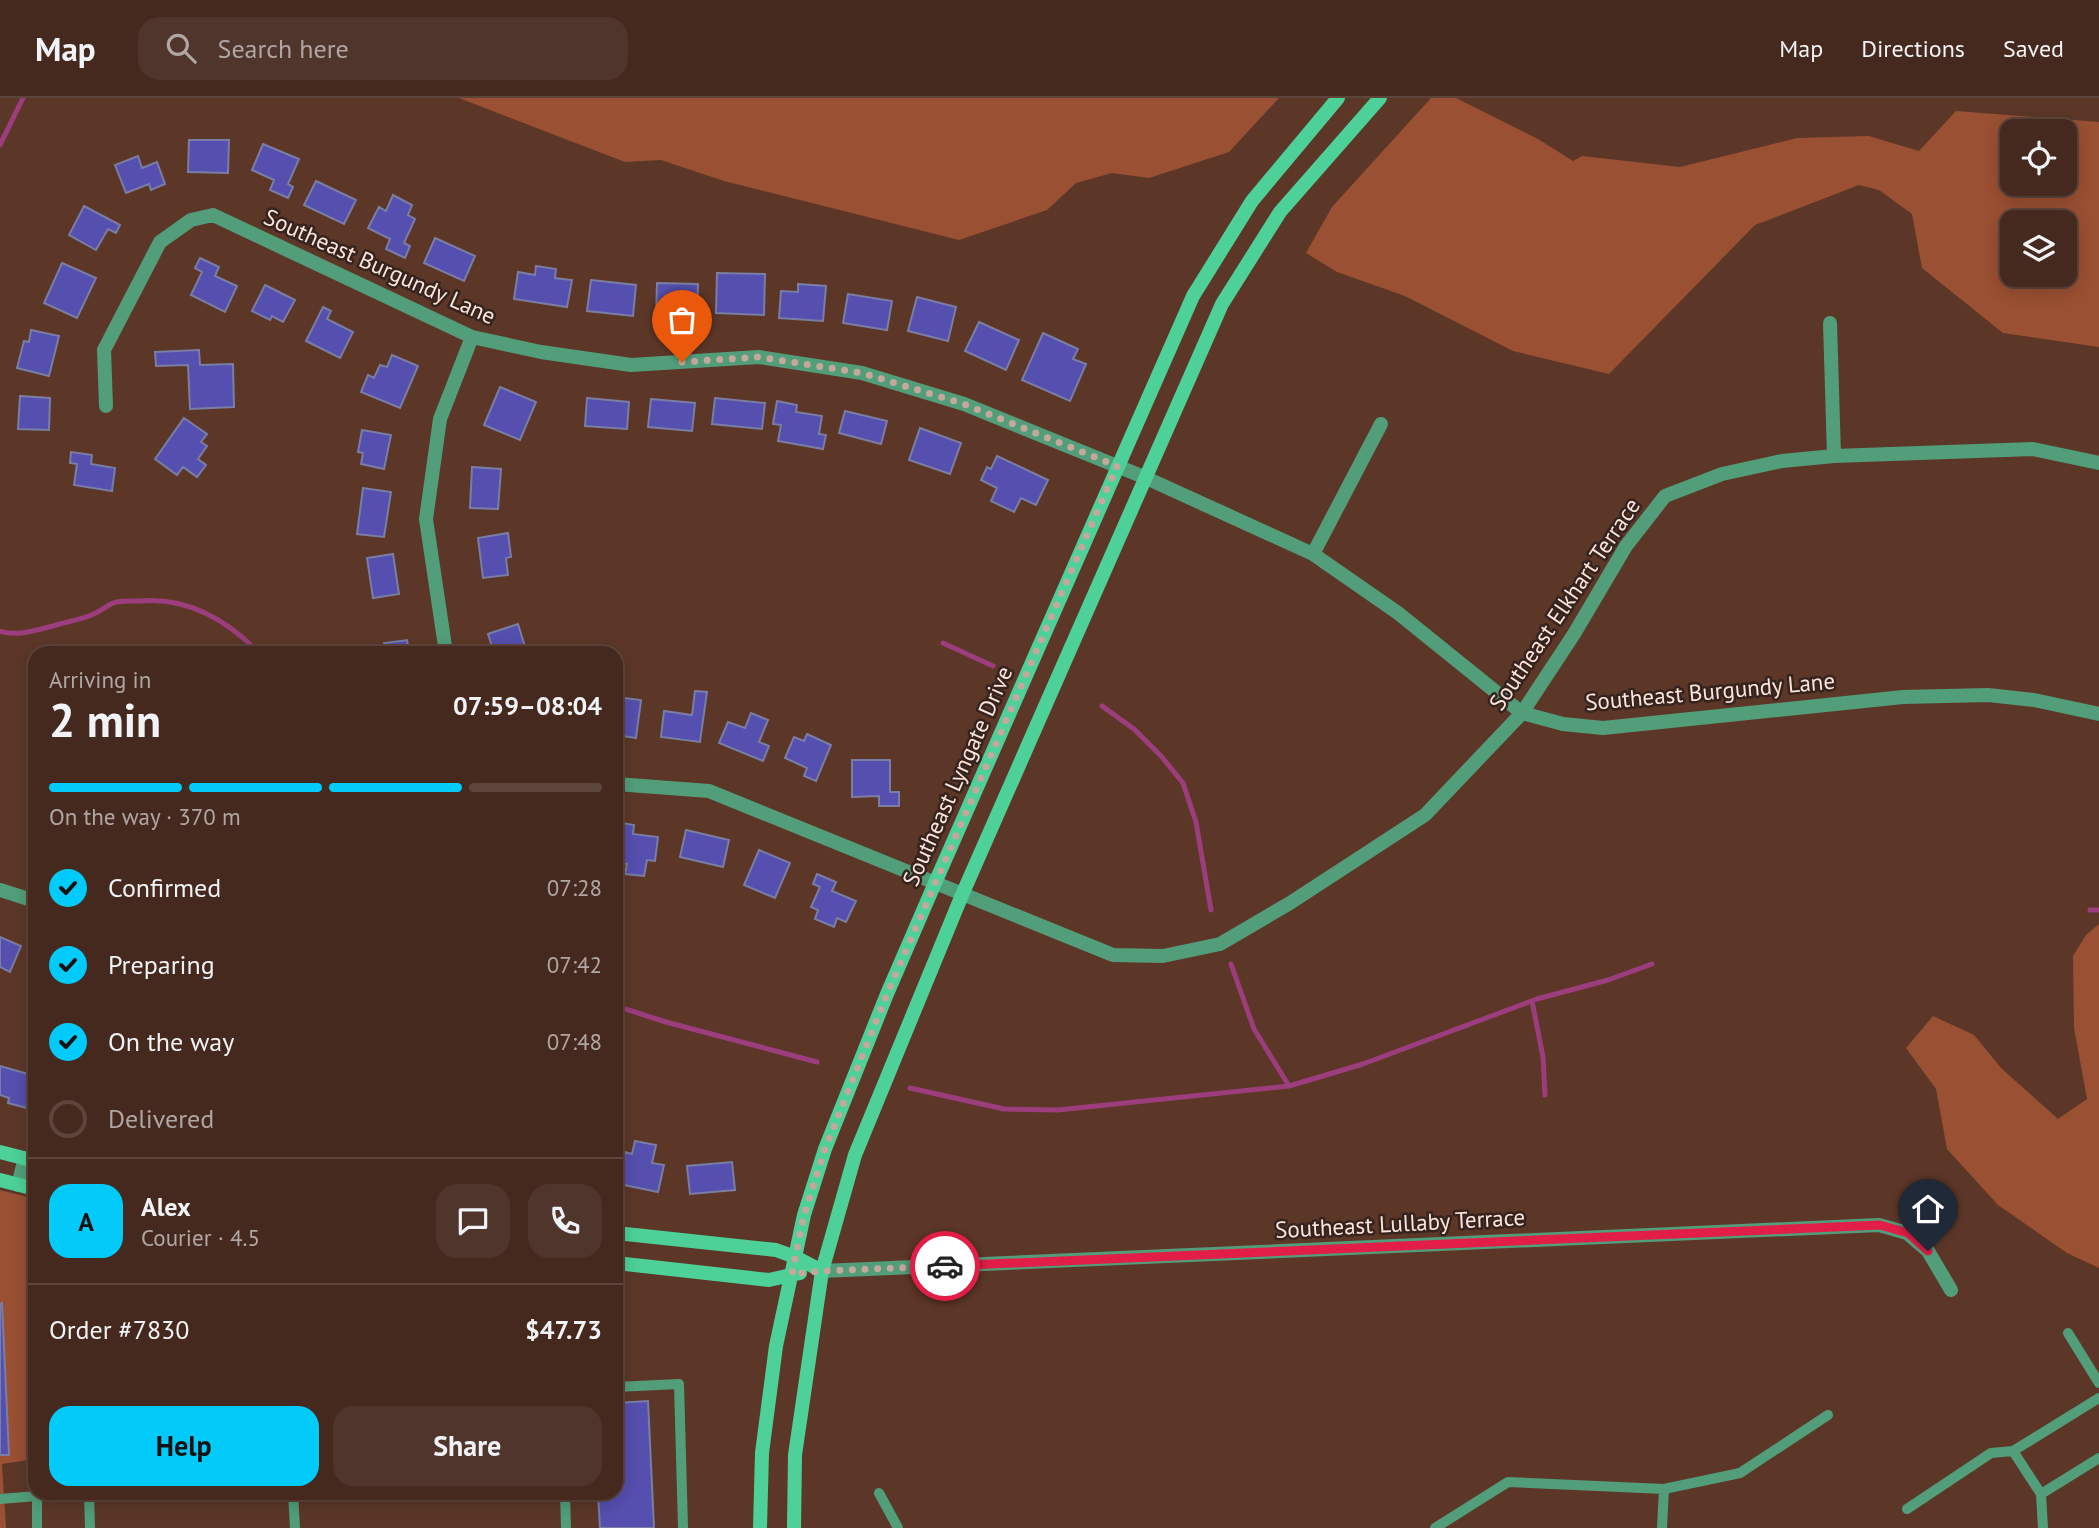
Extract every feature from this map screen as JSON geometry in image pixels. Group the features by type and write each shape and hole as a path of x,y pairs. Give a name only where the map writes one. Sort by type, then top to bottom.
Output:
{"street":[{"name":"Southeast Lyngate Drive","path":"760,1528 762,1453 776,1346 804,1215 825,1149 887,994 1193,296 1252,201 1338,98"},
{"path":"794,1528 795,1455 822,1271 855,1155 962,895 1222,304 1280,212 1380,98"},
{"name":"Southeast Burgundy Lane","path":"106,406 104,350 160,242 191,220 213,215 472,337 541,352 631,365 759,357 862,373 964,404 1144,477 1313,554 1398,613 1522,713 1563,724 1604,728 1903,697 1988,695 2034,700 2099,714"},
{"path":"1830,323 1834,456"},
{"path":"445,646 426,519 440,419 472,337"},
{"path":"1313,554 1381,424"},
{"name":"Southeast Elkhart Terrace","path":"623,785 709,791 1112,955 1163,956 1220,944 1290,903 1425,815 1522,713 1574,634 1626,546 1665,496 1722,474 1782,461 1834,456 2033,449 2099,463"},
{"path":"0,890 28,899"},
{"path":"0,1152 28,1159"},
{"path":"18,1185 28,1164"},
{"path":"0,1180 28,1187"},
{"name":"Southeast Lullaby Terrace","path":"822,1271 1880,1225 1908,1233 1928,1251 1951,1290"},
{"path":"623,1234 776,1250 795,1256 822,1271"},
{"path":"623,1264 769,1280 822,1271"}],"lane":[{"path":"2068,1333 2099,1383"},
{"path":"623,1387 679,1384 683,1528"},
{"path":"1907,1509 1991,1454 2013,1451 2099,1398"},
{"path":"1434,1528 1508,1482 1664,1489 1740,1474 1828,1415"},
{"path":"2013,1451 2041,1494 2043,1528"},
{"path":"2041,1494 2099,1458"},
{"path":"1662,1528 1664,1489"},
{"path":"879,1493 898,1528"},
{"path":"0,1499 28,1497"},
{"path":"37,1500 37,1528"},
{"path":"89,1500 90,1528"},
{"path":"293,1500 295,1528"},
{"path":"565,1500 566,1528"}],"shaded area":[{"path":"459,98 1279,98 1229,152 1149,178 1112,173 1076,183 1047,210 959,240 724,181 661,160 625,162"},
{"path":"1431,98 1456,98 1538,139 1573,161 1582,156 1680,167 1797,138 1869,136 1919,151 1956,111 2060,119 2000,119 2000,196 2077,196 2077,120 2099,122 2099,347 2003,333 1922,268 1912,214 1879,190 1859,185 1755,225 1609,374 1513,351 1405,296 1337,272 1306,253 1332,207"},
{"path":"2099,924 2099,1268 2067,1253 1998,1205 1947,1149 1936,1089 1906,1048 1933,1016 1974,1035 2001,1068 2058,1119 2087,1099 2074,1028 2073,956 2086,935"},
{"path":"0,1190 28,1197 28,1460 2,1464 6,1528 0,1528"}],"building":[{"path":"189,140 229,140 228,173 188,172"},
{"path":"263,144 299,159 288,184 293,187 288,198 270,190 274,180 252,170"},
{"path":"138,156 142,168 157,162 165,184 151,190 149,184 126,193 115,165"},
{"path":"316,181 356,200 344,224 304,205"},
{"path":"393,195 412,205 408,215 415,219 404,243 410,246 405,258 386,249 390,239 368,228 379,207 386,211"},
{"path":"84,206 120,225 116,233 108,229 96,250 69,235"},
{"path":"435,238 475,256 464,281 424,263"},
{"path":"200,258 219,267 215,276 237,286 225,312 191,295 202,272 195,268"},
{"path":"62,263 96,278 77,318 44,303"},
{"path":"536,266 556,269 555,278 572,280 567,307 514,299 518,272 535,275"},
{"path":"717,273 765,274 764,315 716,313"},
{"path":"591,280 636,285 633,316 587,311"},
{"path":"657,283 698,284 697,319 656,318"},
{"path":"798,284 826,286 823,321 779,318 781,291 798,292"},
{"path":"265,285 295,300 283,322 272,316 270,320 252,311"},
{"path":"848,294 892,301 887,330 843,323"},
{"path":"917,297 956,307 948,341 908,331"},
{"path":"323,307 331,311 327,319 353,332 340,358 306,341"},
{"path":"979,322 1019,340 1006,370 965,351"},
{"path":"31,330 59,336 49,376 17,368 24,341 29,342"},
{"path":"1043,333 1078,349 1073,359 1086,364 1070,401 1022,380"},
{"path":"199,350 200,365 233,364 234,407 190,409 188,365 156,366 155,352"},
{"path":"392,355 418,366 400,408 361,392 368,375 374,378 380,365 387,367"},
{"path":"500,387 536,402 520,440 484,425"},
{"path":"20,396 50,398 49,430 18,429"},
{"path":"587,398 629,402 627,429 585,426"},
{"path":"715,398 765,403 762,429 712,424"},
{"path":"651,399 695,403 692,431 648,427"},
{"path":"777,401 797,405 796,412 822,416 819,434 826,435 823,449 778,441 781,425 773,424"},
{"path":"845,411 887,421 881,444 839,433"},
{"path":"184,418 207,434 201,442 207,446 198,459 206,465 197,477 183,467 177,475 155,459"},
{"path":"920,428 961,443 950,474 909,460"},
{"path":"362,430 391,435 384,469 361,464 363,453 358,452"},
{"path":"71,452 92,455 91,464 115,468 112,491 74,485 77,464 70,463"},
{"path":"997,456 1048,480 1036,505 1021,498 1014,512 991,501 997,488 981,480 987,467 991,469"},
{"path":"472,467 501,469 498,509 470,508"},
{"path":"363,488 391,492 384,537 357,534"},
{"path":"508,533 511,557 506,558 508,575 483,578 478,538"},
{"path":"393,554 399,594 373,598 367,558"},
{"path":"518,624 525,646 492,646 488,634"},
{"path":"407,640 408,646 384,646 384,643"},
{"path":"695,691 707,692 700,742 661,737 664,711 692,715"},
{"path":"623,698 641,700 636,738 623,736"},
{"path":"751,713 768,720 759,742 769,746 763,761 719,743 728,722 745,728"},
{"path":"807,734 831,745 816,781 804,776 807,768 785,758 794,737 804,741"},
{"path":"852,760 890,760 890,792 899,792 899,806 879,806 879,796 852,797"},
{"path":"623,823 634,825 633,834 658,837 655,861 647,860 644,876 625,874 627,864 623,863"},
{"path":"686,830 729,840 723,867 680,857"},
{"path":"759,850 790,863 775,898 744,885"},
{"path":"817,874 836,882 832,891 856,901 846,922 837,918 834,927 815,919 818,910 811,907 820,887 813,884"},
{"path":"0,937 21,946 10,972 0,967"},
{"path":"0,1066 28,1074 28,1108 8,1103 9,1098 0,1095"},
{"path":"635,1141 656,1145 652,1163 664,1165 658,1192 623,1185 625,1152 632,1154"},
{"path":"732,1162 735,1190 690,1194 687,1166"},
{"path":"2,1303 9,1455 0,1455"},
{"path":"648,1401 654,1528 600,1528 598,1500 623,1500 623,1403"}],"waterway":[{"path":"0,145 23,98"},
{"path":"0,631 20,633 40,629 89,616 119,601 157,601 174,603 205,613 234,630 252,646"},
{"path":"943,643 993,666"},
{"path":"1102,706 1134,729 1183,783 1196,822 1211,910"},
{"path":"2090,910 2099,910"},
{"path":"1231,964 1254,1029 1289,1086"},
{"path":"910,1088 1004,1109 1058,1110 1289,1086 1363,1064 1537,999 1608,980 1652,964"},
{"path":"1532,1001 1543,1057 1545,1095"},
{"path":"623,1008 817,1062"}],"way so far":[{"path":"682,362 759,357 862,373 964,404 1117,466 887,994 825,1149 804,1215 792,1274 945,1266"}],"route":[{"path":"945,1266 1880,1225 1908,1233 1928,1251"}]}
